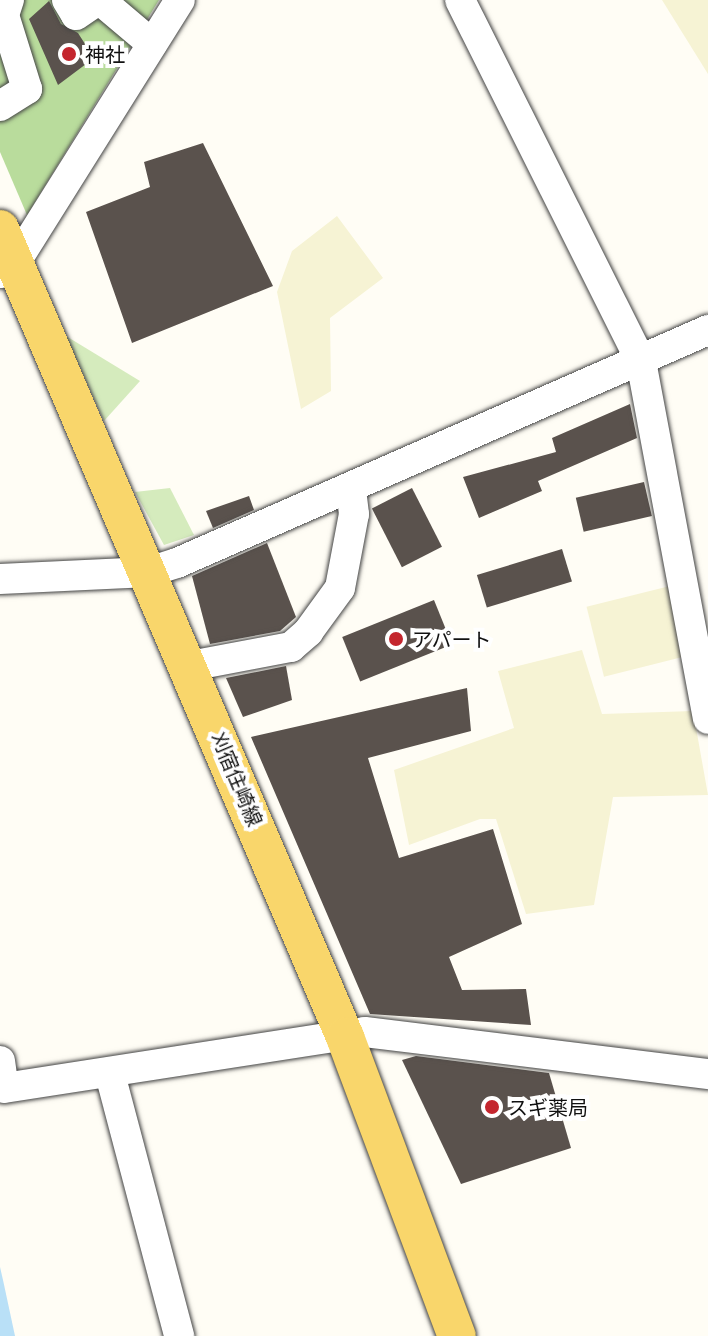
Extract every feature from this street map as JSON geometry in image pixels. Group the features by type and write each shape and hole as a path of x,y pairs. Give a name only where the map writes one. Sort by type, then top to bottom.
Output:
{"main road":[{"name":"刈宿住崎線","path":"0,229 7,269 149,572 345,1037 457,1336"}],"street":[{"path":"0,106 27,89 4,15 9,0"},
{"path":"67,0 76,15 99,0 152,44"},
{"path":"7,269 180,0"},
{"path":"460,0 641,361 708,719"},
{"path":"0,579 149,572 351,488 708,330"},
{"path":"190,666 291,647 308,632 340,588 354,514 351,488"},
{"path":"0,1061 4,1088 110,1074 365,1032 708,1074"},
{"path":"110,1074 179,1336"}],"shaded area":[{"path":"662,0 708,0 708,74"},
{"path":"337,216 383,278 330,318 331,391 301,409 277,292 292,251"},
{"path":"670,586 687,656 604,677 587,607"},
{"path":"582,650 602,714 693,711 708,795 613,797 594,905 526,914 496,819 480,819 409,845 394,770 514,728 498,671"}],"green space":[{"path":"0,0 159,0 27,215 0,152"},
{"path":"66,336 140,381 104,421"},
{"path":"170,488 194,535 164,545 135,492"}],"water":[{"path":"0,1267 3,1280 15,1336 0,1336"}],"building":[{"path":"49,1 61,24 78,33 94,58 58,85 29,19"},
{"path":"203,143 273,286 132,343 86,212 150,187 144,162"},
{"path":"630,404 637,438 538,481 542,491 479,518 463,477 556,452 552,438"},
{"path":"644,482 652,516 584,532 576,498"},
{"path":"412,488 442,547 402,567 372,508"},
{"path":"249,496 254,510 213,528 206,511"},
{"path":"267,543 296,617 280,631 210,644 192,576"},
{"name":"アパート","path":"562,549 572,582 487,608 477,575"},
{"name":"アパート","path":"434,600 452,645 360,682 342,637"},
{"path":"286,666 292,700 243,717 226,678"},
{"path":"467,688 471,731 368,758 399,858 493,829 522,924 449,957 462,990 526,989 531,1025 370,1014 251,737"},
{"name":"スギ薬局","path":"416,1056 549,1073 571,1148 461,1184 402,1060"}],"place":[{"name":"神社","path":"69,54"},
{"name":"アパート","path":"396,639"},
{"name":"スギ薬局","path":"492,1107"}]}
